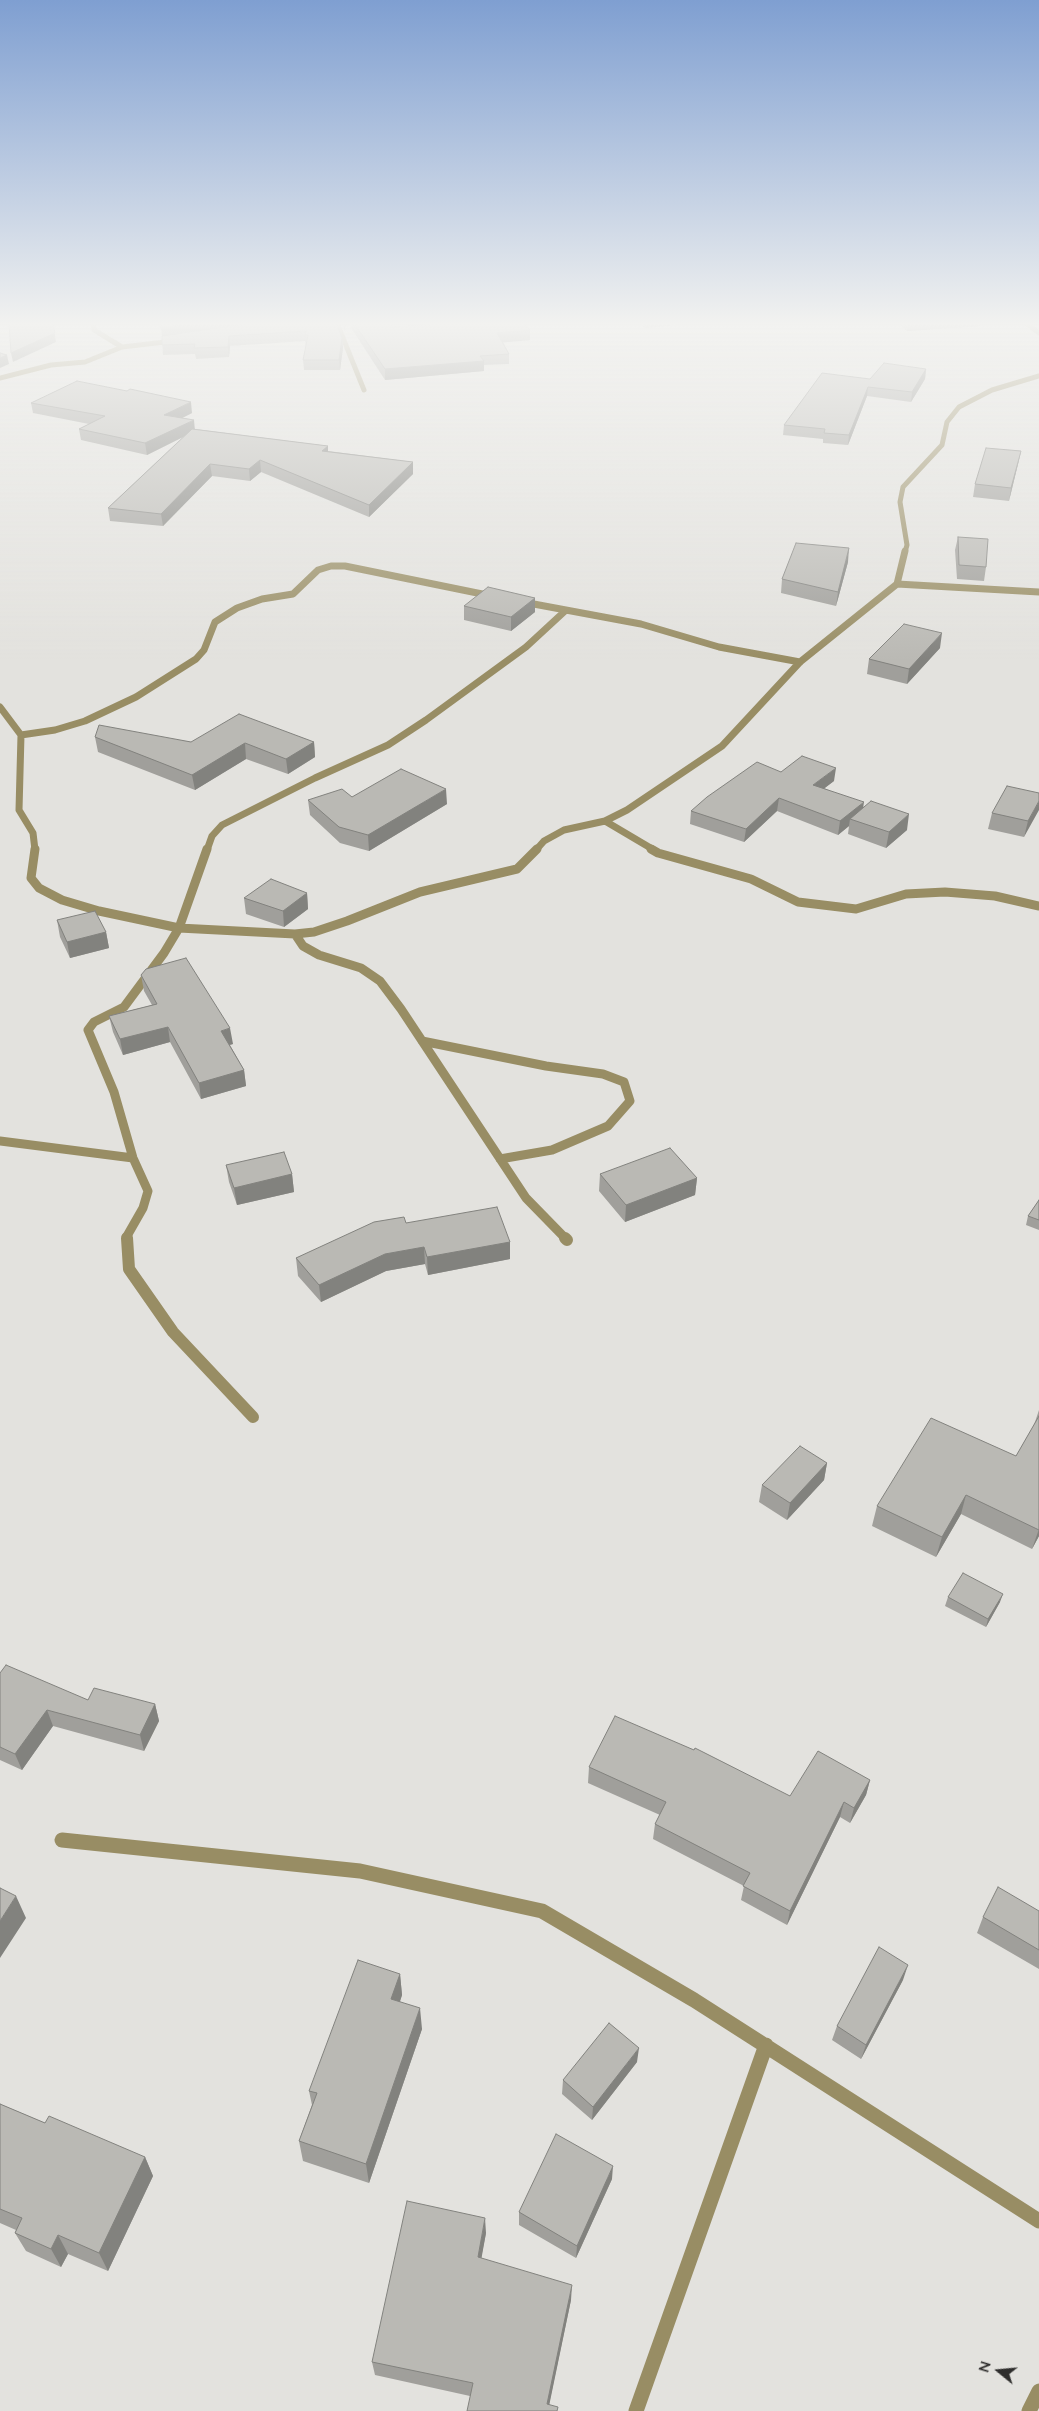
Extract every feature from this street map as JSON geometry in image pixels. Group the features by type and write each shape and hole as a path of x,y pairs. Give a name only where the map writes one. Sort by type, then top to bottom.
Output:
{"street":[{"path":"0,707 21,735 20,810 33,833 35,851 31,878 40,888 62,900 99,911 179,928 295,934 314,932 420,892 517,869 531,857 544,841 564,830 605,821 627,810 722,746 800,662 897,584 907,545 900,502 903,487 942,446 944,436"},
{"path":"21,735 55,730 85,721 136,697 196,659 204,650 214,622 237,608 262,599 293,594 318,570 331,566 345,566 498,597"},
{"path":"897,584 1039,592"},
{"path":"518,601 640,624 719,647 800,662"},
{"path":"253,1417 173,1332 130,1269 127,1236 143,1208 148,1191 133,1158 114,1092 88,1030 94,1022 124,1007 164,953 179,928 212,836 222,825 315,778 388,745 426,720 526,647 565,611"},
{"path":"0,724 11,722"},
{"path":"605,821 658,853 751,879 798,902 856,910 906,894 945,892 995,896 1039,906"},
{"path":"295,934 303,946 319,956 361,968 380,981 526,1198 567,1240"},
{"path":"422,1042 546,1066 602,1074 624,1082 630,1101 608,1126 552,1150 500,1159"},
{"path":"0,1141 133,1158"},
{"path":"62,1840 360,1871 542,1911 694,2000 1039,2221"},
{"path":"636,2411 766,2045"},
{"path":"1029,2411 1039,2391"}],"building":[{"path":"110,436 161,436 145,443"},
{"path":"185,436 244,436 328,446 322,451 413,462 369,505 260,460 249,469 210,464 161,514 108,508"},
{"path":"986,448 1021,451 1011,488 975,484"},
{"path":"958,537 988,539 986,567 959,565"},
{"path":"796,543 849,548 838,592 782,579"},
{"path":"488,587 535,598 511,617 464,606"},
{"path":"904,624 942,633 909,669 869,659"},
{"path":"239,714 314,742 286,759 245,743 192,775 95,737 99,725 191,742"},
{"path":"802,756 836,768 813,785 864,802 840,821 779,798 746,829 691,811 707,797 757,762 781,772"},
{"path":"401,769 446,789 368,835 339,827 308,800 342,789 352,797"},
{"path":"1007,786 1039,793 1039,801 1028,821 992,813"},
{"path":"871,801 909,814 889,832 850,819"},
{"path":"271,879 307,893 283,911 244,898"},
{"path":"95,911 106,932 67,942 57,920"},
{"path":"186,958 230,1028 221,1031 244,1070 199,1083 168,1027 120,1039 109,1016 157,1004 141,975 146,969"},
{"path":"670,1148 697,1178 626,1205 600,1174"},
{"path":"284,1152 292,1174 234,1188 226,1165"},
{"path":"1039,1200 1039,1220 1028,1216"},
{"path":"497,1207 510,1242 427,1257 424,1247 385,1254 319,1285 296,1258 374,1222 404,1217 406,1223"},
{"path":"1039,1416 1039,1530 966,1495 942,1537 877,1506 931,1418 1016,1456"},
{"path":"800,1446 827,1463 790,1503 762,1485"},
{"path":"963,1573 1003,1594 988,1619 948,1597"},
{"path":"6,1665 88,1700 94,1688 155,1704 140,1735 47,1710 15,1754 0,1747 0,1673"},
{"path":"615,1716 694,1750 695,1748 790,1796 818,1751 870,1780 854,1808 844,1802 790,1911 743,1886 750,1873 655,1824 666,1802 589,1767"},
{"path":"998,1887 1039,1911 1039,1950 983,1917"},
{"path":"0,1888 16,1896 0,1921"},
{"path":"879,1947 908,1965 866,2045 837,2026"},
{"path":"358,1960 400,1974 391,1999 420,2008 366,2164 299,2141 317,2093 309,2091"},
{"path":"609,2023 639,2048 593,2107 563,2080"},
{"path":"0,2104 45,2123 49,2116 145,2157 99,2253 58,2235 51,2249 15,2233 22,2218 0,2209"},
{"path":"556,2134 613,2166 577,2246 519,2212"},
{"path":"407,2201 485,2218 478,2257 572,2285 547,2404 558,2407 557,2411 467,2411 473,2383 372,2362"}]}
